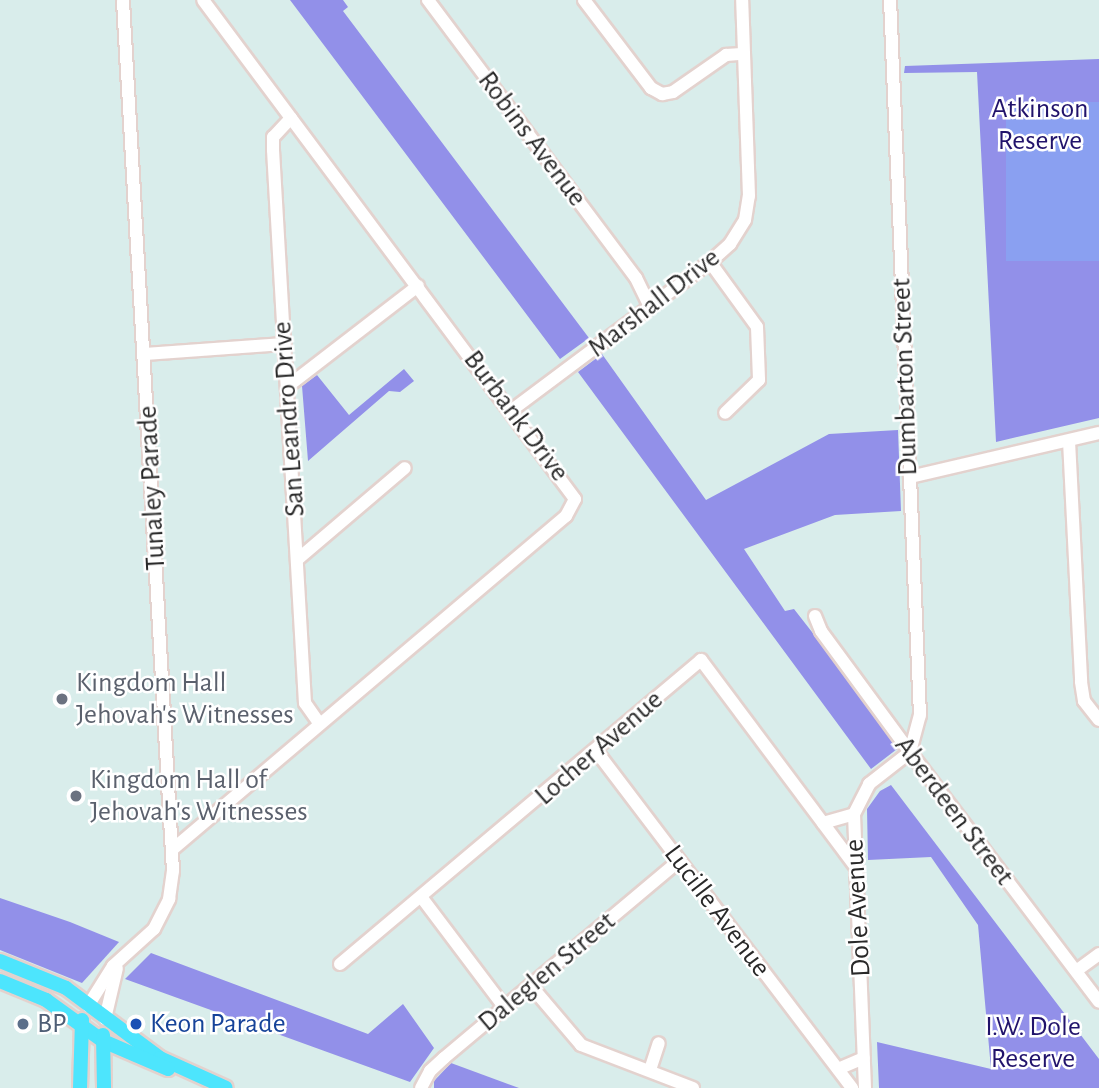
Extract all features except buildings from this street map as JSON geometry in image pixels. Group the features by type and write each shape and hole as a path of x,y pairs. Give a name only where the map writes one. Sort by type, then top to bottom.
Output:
{"main road":[{"path":"0,961 60,985 105,1019 188,1073"},
{"path":"0,981 41,998 103,1041 142,1060 188,1073 226,1088"},
{"path":"79,1088 81,1025 89,1006"},
{"path":"104,1088 105,1019"}],"street":[{"name":"Tunaley Parade","path":"89,1006 122,958 149,935 163,915 173,879 123,0"},
{"name":"Burbank Drive","path":"173,849 573,508 573,491 203,0"},
{"name":"Robins Avenue","path":"428,0 655,303"},
{"path":"584,0 651,88 662,94 673,92 726,55 742,54"},
{"name":"Marshall Drive","path":"512,410 710,262 730,244 745,220 749,196 742,0"},
{"name":"Dumbarton Street","path":"890,0 920,715 910,752"},
{"name":"San Leandro Drive","path":"290,118 273,137 305,703 319,723"},
{"path":"710,262 757,327 758,380 724,413"},
{"path":"288,386 418,286"},
{"path":"145,354 285,344"},
{"path":"910,477 1099,433"},
{"path":"1069,441 1080,682 1084,701 1099,720"},
{"path":"298,559 405,468"},
{"name":"Aberdeen Street","path":"815,616 821,631 910,752 1099,1002"},
{"name":"Locher Avenue","path":"340,964 597,752 701,660 855,866"},
{"name":"Lucille Avenue","path":"597,752 852,1088"},
{"name":"Dole Avenue","path":"865,1088 854,814 869,784 910,752"},
{"path":"822,823 854,814"},
{"name":"Burbank Drive","path":"172,832 197,827"},
{"name":"Daleglen Street","path":"421,1088 430,1071 679,861"},
{"path":"422,898 505,1008"},
{"path":"1076,971 1099,954"},
{"path":"105,1019 122,958"},
{"path":"531,986 581,1045 693,1088"},
{"path":"650,1070 659,1043"},
{"path":"838,1069 864,1058"}],"green space":[{"path":"290,0 343,0 348,7 343,11 589,338 560,359"},
{"name":"Atkinson Reserve","path":"1099,59 1099,418 996,442 977,72 904,73 905,66"},
{"path":"1006,102 1099,102 1099,261 1006,261"},
{"path":"602,354 706,500 829,434 898,430 901,511 835,515 744,549 785,611 794,609 901,746 871,769 578,372"},
{"path":"404,369 414,381 400,392 389,391 308,461 302,386 317,375 349,415"},
{"name":"I.W. Dole Reserve","path":"891,785 1099,1059 1099,1088 879,1088 877,1042 991,1069 978,925 931,857 868,860 867,809 880,791"},
{"path":"0,898 119,942 82,983 0,950"},
{"path":"151,953 368,1034 403,1004 434,1048 410,1082 125,979"},
{"path":"451,1063 519,1088 434,1088 434,1081"}],"place":[{"name":"Kingdom Hall Jehovah's Witnesses","path":"62,699"},
{"name":"Kingdom Hall of Jehovah's Witnesses","path":"76,796"},
{"name":"BP","path":"23,1024"},
{"name":"Keon Parade","path":"136,1024"}]}
